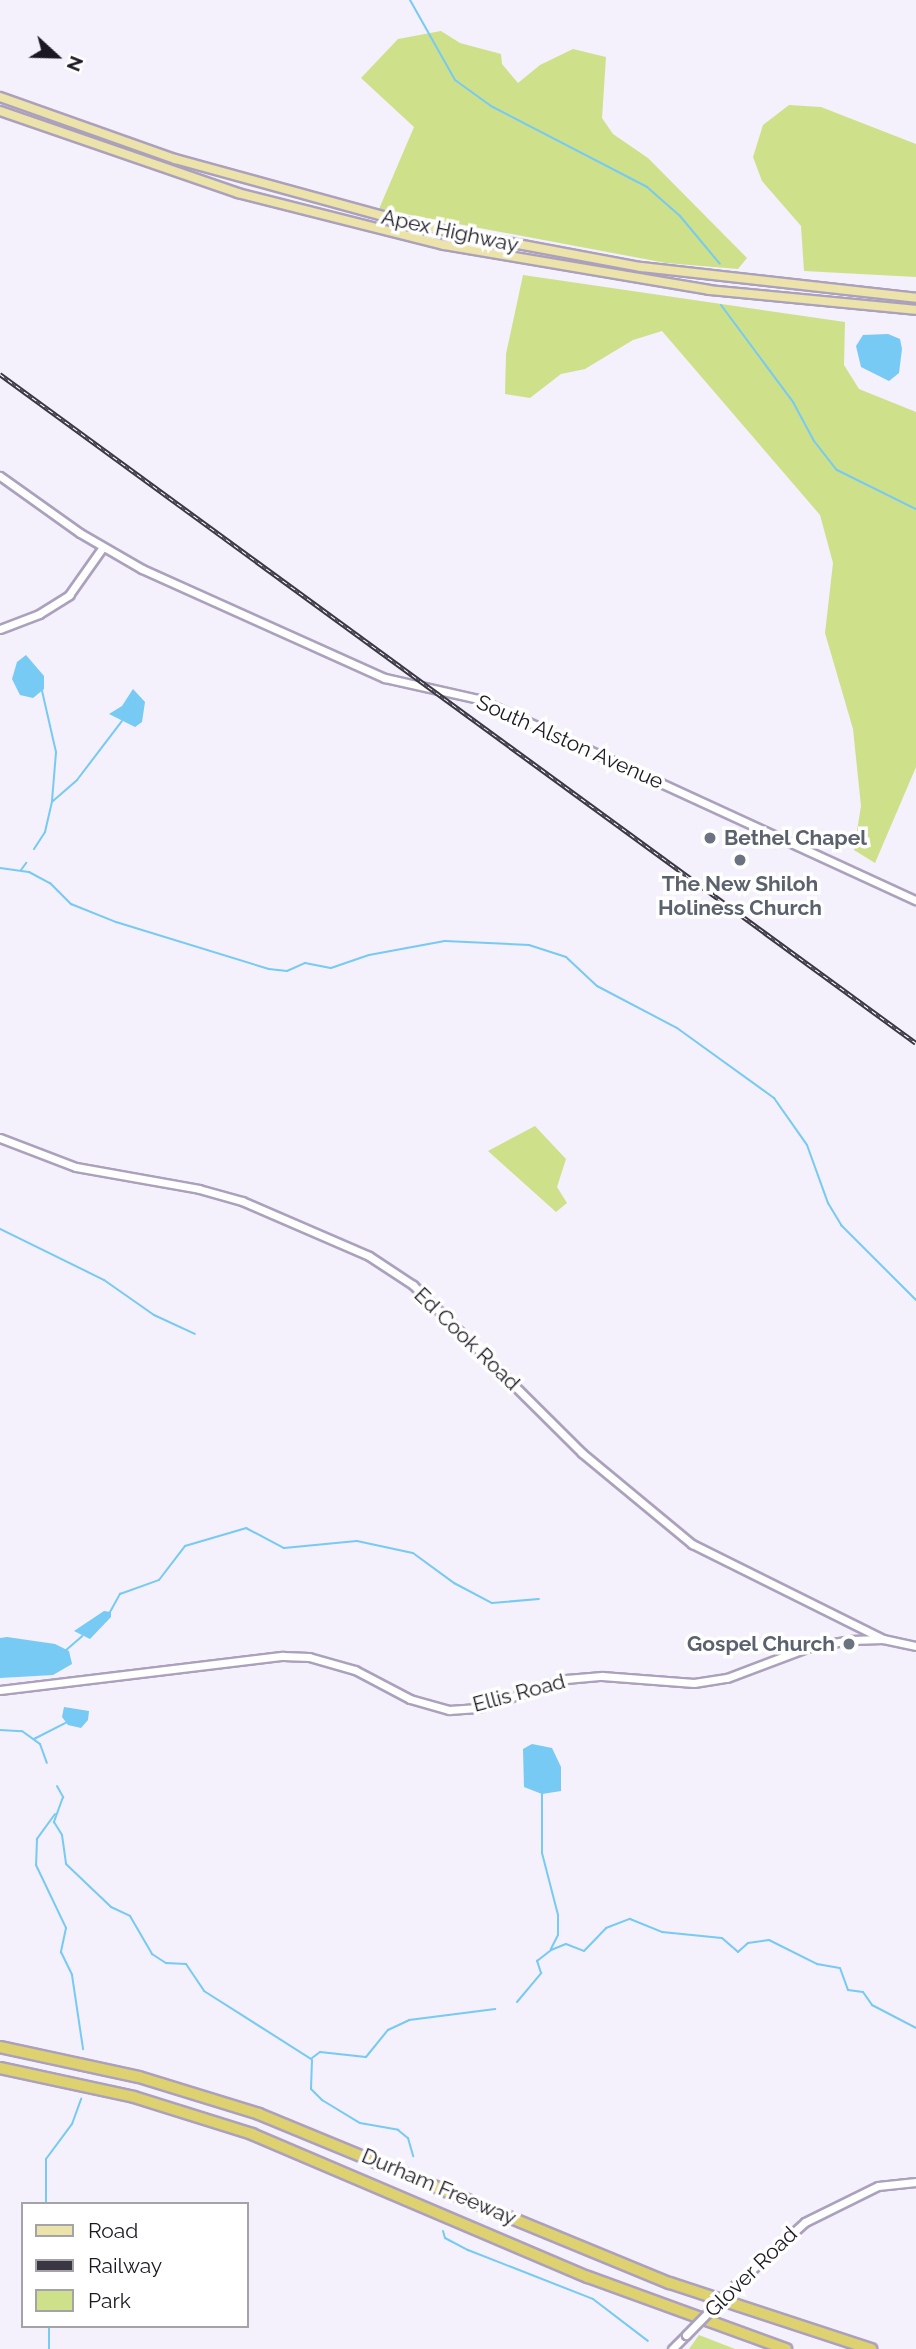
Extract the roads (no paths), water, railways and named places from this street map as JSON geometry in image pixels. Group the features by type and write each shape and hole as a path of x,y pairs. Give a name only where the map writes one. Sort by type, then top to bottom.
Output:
{"highway":[{"name":"Durham Freeway","path":"0,2047 129,2074 239,2107 645,2273 871,2349"},
{"name":"Durham Freeway","path":"0,2068 144,2100 262,2138 588,2277 786,2349"}],"main road":[{"name":"Apex Highway","path":"0,97 175,159 416,225 641,267 916,298"},
{"name":"Apex Highway","path":"0,111 226,189 444,245 697,289 916,310"}],"street":[{"name":"South Alston Avenue","path":"0,476 103,547 373,673 478,699 558,733 916,900"},
{"path":"0,629 39,614 69,595 103,547"},
{"name":"Ed Cook Road","path":"0,1138 76,1167 231,1198 369,1256 413,1285 582,1453 692,1544 883,1639"},
{"name":"Ellis Road","path":"0,1690 283,1656 309,1657 337,1663 410,1699 449,1710 478,1707 566,1679 602,1676 705,1681 809,1647 883,1639 916,1646"},
{"name":"Glover Road","path":"672,2349 735,2285 805,2222 878,2186 916,2182"}],"water":[{"path":"888,334 900,339 902,349 899,373 889,381 861,367 856,346 863,335"},
{"path":"26,655 44,676 44,689 33,698 20,695 12,679 17,662"},
{"path":"133,689 145,702 142,722 135,727 109,714 122,706"},
{"path":"104,1611 111,1612 111,1617 90,1639 74,1631"},
{"path":"0,1638 55,1644 69,1651 72,1664 53,1675 0,1678"},
{"path":"64,1707 89,1711 88,1720 81,1728 68,1725 62,1717"},
{"path":"532,1744 552,1748 561,1767 561,1791 542,1794 524,1787 523,1749"}],"waterway":[{"path":"410,0 455,80 491,106 647,187 680,216 720,264"},
{"path":"721,305 793,402 814,441 837,470 916,509"},
{"path":"34,849 45,832 52,801 56,752 42,691"},
{"path":"53,801 77,780 122,721"},
{"path":"21,870 26,863"},
{"path":"0,868 29,872 50,883 71,904 116,922 269,969 287,971 305,963 331,968 369,955 445,941 529,945 566,957 597,986 677,1028 774,1098 807,1145 828,1203 841,1225 916,1300"},
{"path":"0,1229 104,1280 154,1315 195,1334"},
{"path":"110,1612 120,1594 159,1580 185,1546 246,1528 284,1548 357,1541 413,1553 454,1583 492,1603 539,1599"},
{"path":"65,1651 82,1636"},
{"path":"34,1739 66,1723"},
{"path":"0,1730 22,1731 40,1744 47,1763"},
{"path":"57,1786 63,1797 54,1822 62,1835 66,1864 111,1907 130,1916 152,1954 166,1963 186,1964 204,1991 311,2059"},
{"path":"542,1793 542,1853 558,1915 558,1935 551,1949"},
{"path":"55,1814 37,1839 36,1865 66,1928 61,1952 72,1975 83,2049"},
{"path":"517,2002 541,1973 537,1961 551,1950 566,1944 584,1951 606,1928 630,1919 662,1932 722,1938 738,1952 748,1943 769,1940 817,1964 840,1968 848,1990 863,1992 872,2005 916,2028"},
{"path":"312,2058 320,2052 366,2057 388,2030 409,2020 495,2009"},
{"path":"312,2060 311,2089 322,2100 360,2123 398,2130 408,2138 413,2156"},
{"path":"46,2202 46,2159 72,2124 81,2099"},
{"path":"443,2231 445,2238 468,2250 593,2299 648,2341"},
{"path":"49,2328 49,2349"}],"railway":[{"path":"0,374 916,1043"}],"place":[{"name":"Bethel Chapel","path":"710,838"},
{"name":"The New Shiloh Holiness Church","path":"740,860"},
{"name":"Gospel Church","path":"849,1644"}]}
